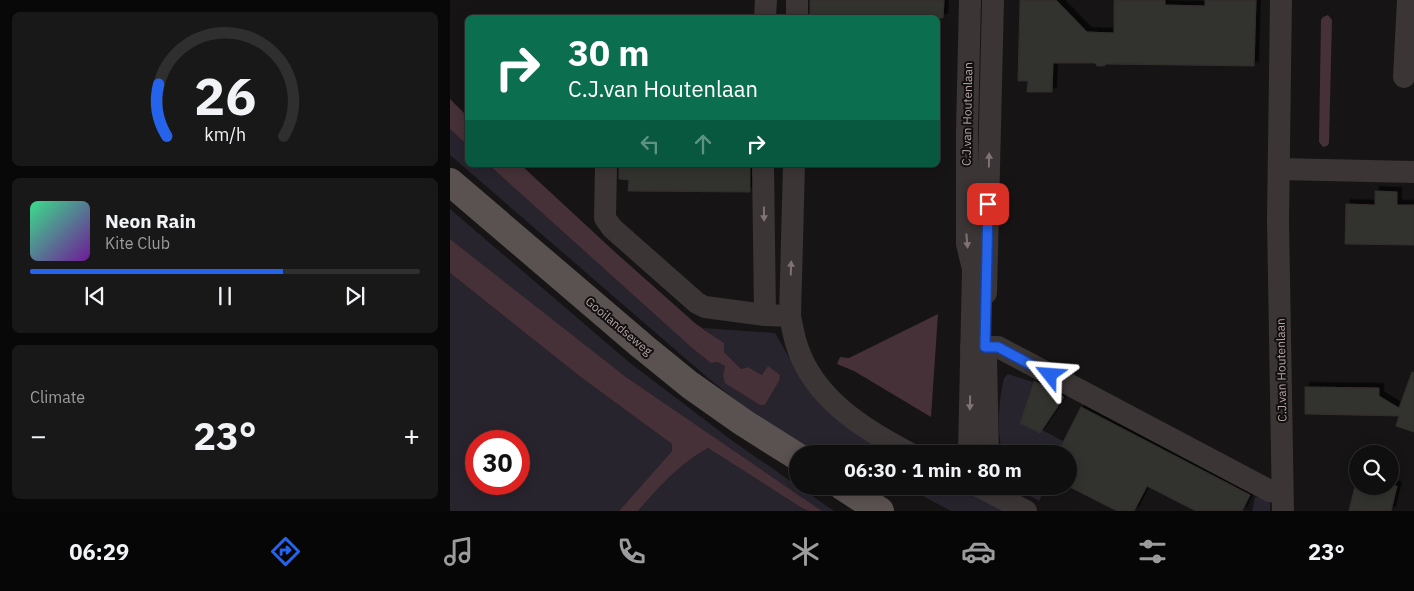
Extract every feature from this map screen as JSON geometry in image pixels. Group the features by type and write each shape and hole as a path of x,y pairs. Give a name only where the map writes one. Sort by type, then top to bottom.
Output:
{"main road":[{"name":"Gooilandseweg","path":"450,182 690,385 789,452"},
{"path":"856,495 880,511"}],"street":[{"path":"765,15 766,0"},
{"path":"797,0 797,15"},
{"name":"C.J.van Houtenlaan","path":"970,0 966,131 967,244 972,269 987,445"},
{"name":"C.J.van Houtenlaan","path":"970,445 978,347 993,0"},
{"name":"C.J.van Houtenlaan","path":"978,347 998,347 1278,498 1278,220 1282,0"},
{"path":"1404,77 1408,0"},
{"path":"606,167 605,218 612,228 697,303 714,309 765,316 790,316"},
{"path":"764,167 765,316"},
{"path":"794,167 790,316 797,347 810,374 840,409 878,436 894,445"},
{"path":"1279,170 1414,172"},
{"path":"995,495 1026,511"}],"shaded area":[{"path":"1328,15 1332,20 1329,143 1323,147 1319,142 1321,20"},
{"path":"450,99 465,114 465,143 450,129"},
{"path":"450,129 465,143 465,167 491,167 692,348 711,363 717,362 725,366 723,375 765,405 779,381 762,375 748,367 741,369 724,352 724,343 703,328 775,333 790,359 883,445 798,445 765,423 708,378 450,155"},
{"path":"491,167 523,167 696,324 724,343 724,352 741,369 748,367 762,375 768,366 780,375 779,381 765,405 760,405 725,383 723,375 725,366 717,362 711,363"},
{"path":"450,209 630,363 734,442 789,480 789,488 626,377 450,239"},
{"path":"450,239 626,377 789,488 789,495 799,495 822,511 809,511 802,508 708,448 678,469 638,511 619,511 672,451 672,444 582,378 450,273"},
{"path":"450,273 582,378 672,444 672,451 619,511 450,511"},
{"path":"938,314 931,417 854,371 837,364 840,357 849,358"},
{"path":"1008,374 1033,382 1021,419 1063,441 1061,445 1001,445 999,416 1004,378"},
{"path":"708,448 809,511 638,511 678,469"},
{"path":"799,495 811,495 834,511 822,511"},
{"path":"921,495 976,495 1007,511 951,511"},
{"path":"1028,495 1042,495 1039,501"},
{"path":"1255,497 1270,500 1270,511 1252,511"}],"building":[{"path":"810,0 944,0 943,18 940,18 940,15 810,15"},
{"path":"1020,0 1056,0 1087,32 1114,33 1114,0 1165,0 1165,5 1205,6 1205,0 1256,0 1254,66 1106,64 1104,66 1097,66 1095,63 1053,63 1052,92 1027,92 1028,81 1018,81"},
{"path":"619,167 750,167 750,192 628,191 629,180 619,179"},
{"path":"1375,191 1397,192 1397,205 1414,205 1414,245 1345,244 1346,204 1375,205"},
{"path":"1412,372 1414,373 1414,432 1396,426 1399,416 1305,414 1305,387 1379,388 1379,396 1399,408"},
{"path":"1034,381 1064,397 1040,433 1020,423"},
{"path":"1081,407 1250,495 1242,511 1196,511 1147,486 1134,511 1117,511 1077,491 1077,445 1062,445"},
{"path":"1353,495 1395,495 1391,511 1349,511"}],"route":[{"path":"988,204 985,347 998,347 1050,375"}]}
